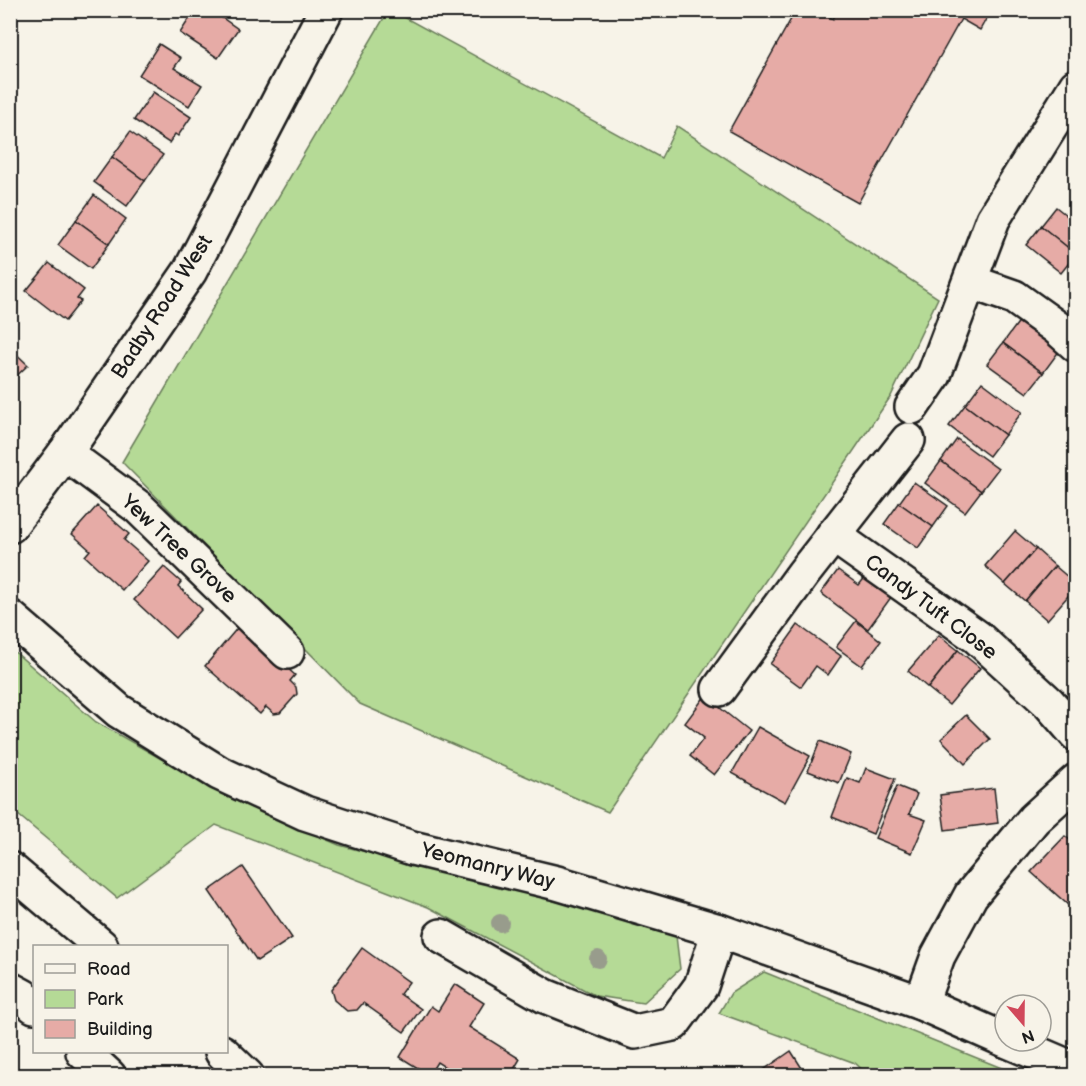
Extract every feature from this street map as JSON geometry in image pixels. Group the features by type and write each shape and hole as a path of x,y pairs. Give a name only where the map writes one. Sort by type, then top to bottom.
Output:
{"street":[{"name":"Badby Road West","path":"10,526 64,453 190,271 326,10"},
{"path":"912,407 934,375 993,219 1076,86"},
{"path":"971,282 1014,297 1076,345"},
{"path":"719,689 803,573 908,440"},
{"name":"Yew Tree Grove","path":"64,453 138,507 287,652"},
{"name":"Candy Tuft Close","path":"833,535 977,637 1049,703 1076,734"},
{"name":"Yeomanry Way","path":"10,617 119,711 219,773 305,813 412,848 556,883 719,931 921,1003 993,1034"},
{"path":"921,1003 938,956 970,895 1034,819 1076,781"},
{"path":"10,869 100,945"},
{"path":"441,936 545,996 635,1032 673,1024 701,986 719,931"},
{"path":"10,989 33,1005"},
{"path":"84,1053 109,1076"},
{"path":"223,1053 247,1076"},
{"name":"Yeomanry Way","path":"1037,1053 1076,1070"}],"green space":[{"path":"388,11 393,11 661,158 677,126 938,298 891,396 608,812 360,704 122,462"},
{"path":"10,652 16,653 96,722 230,798 339,845 605,914 676,936 680,969 643,1003 596,996 428,907 216,825 117,898 11,809"},
{"path":"764,972 1019,1075 868,1075 855,1063 719,1013 731,993"}],"building":[{"path":"195,10 211,10 238,29 218,58 180,33"},
{"path":"796,10 819,10 833,19 838,10 991,10 980,30 961,19 858,203 729,131"},
{"path":"159,44 181,58 174,68 202,85 189,106 139,75"},
{"path":"153,92 191,117 178,136 175,134 169,143 134,120"},
{"path":"130,132 163,155 145,181 112,157"},
{"path":"112,157 145,181 127,206 94,182"},
{"path":"94,195 126,219 109,244 76,220"},
{"path":"1056,207 1076,223 1076,254 1041,226"},
{"path":"76,220 109,244 91,269 58,245"},
{"path":"1041,226 1076,254 1061,273 1026,245"},
{"path":"49,263 84,290 77,299 81,301 65,321 26,291"},
{"path":"1020,320 1060,350 1043,373 1003,343"},
{"path":"1003,343 1043,373 1027,393 987,364"},
{"path":"10,348 28,365 10,382"},
{"path":"982,382 1022,412 1005,435 965,405"},
{"path":"965,405 1005,435 989,456 949,426"},
{"path":"1076,435 1076,449 1068,442"},
{"path":"957,439 998,469 981,491 941,461"},
{"path":"941,461 981,491 965,512 925,483"},
{"path":"914,482 948,506 933,527 899,503"},
{"path":"899,503 933,527 918,548 884,524"},
{"path":"97,506 129,534 124,540 148,561 122,590 85,556 90,550 72,534"},
{"path":"1015,531 1036,549 1005,584 985,566"},
{"path":"1036,549 1055,566 1025,601 1005,584"},
{"path":"1055,566 1076,584 1076,587 1047,620 1025,601"},
{"path":"164,567 181,582 178,586 202,609 175,638 134,600"},
{"path":"838,570 859,585 866,576 892,596 868,629 821,593"},
{"path":"856,621 881,641 862,666 836,647"},
{"path":"798,625 841,656 828,675 816,666 801,687 770,664"},
{"path":"239,626 295,675 290,681 296,687 297,694 280,713 274,714 266,707 260,714 205,666"},
{"path":"939,635 958,650 928,688 908,671"},
{"path":"958,650 980,668 949,705 928,688"},
{"path":"705,696 749,731 714,775 690,756 704,738 685,723"},
{"path":"966,715 990,739 965,764 941,739"},
{"path":"758,727 810,756 785,802 732,773"},
{"path":"820,741 851,754 839,783 808,771"},
{"path":"866,768 895,779 873,834 832,817 847,778 860,783"},
{"path":"897,786 917,794 909,814 926,820 912,853 875,838"},
{"path":"994,788 998,823 945,830 940,795"},
{"path":"1065,836 1076,845 1076,912 1031,872"},
{"path":"243,867 292,938 257,961 209,891"},
{"path":"362,948 409,982 400,994 421,1009 404,1032 363,1003 357,1010 347,1011 334,1000 331,990"},
{"path":"455,984 484,1003 469,1027 520,1059 510,1076 459,1076 437,1062 429,1075 400,1057 431,1006 438,1011"},
{"path":"791,1051 807,1076 755,1076"}]}
